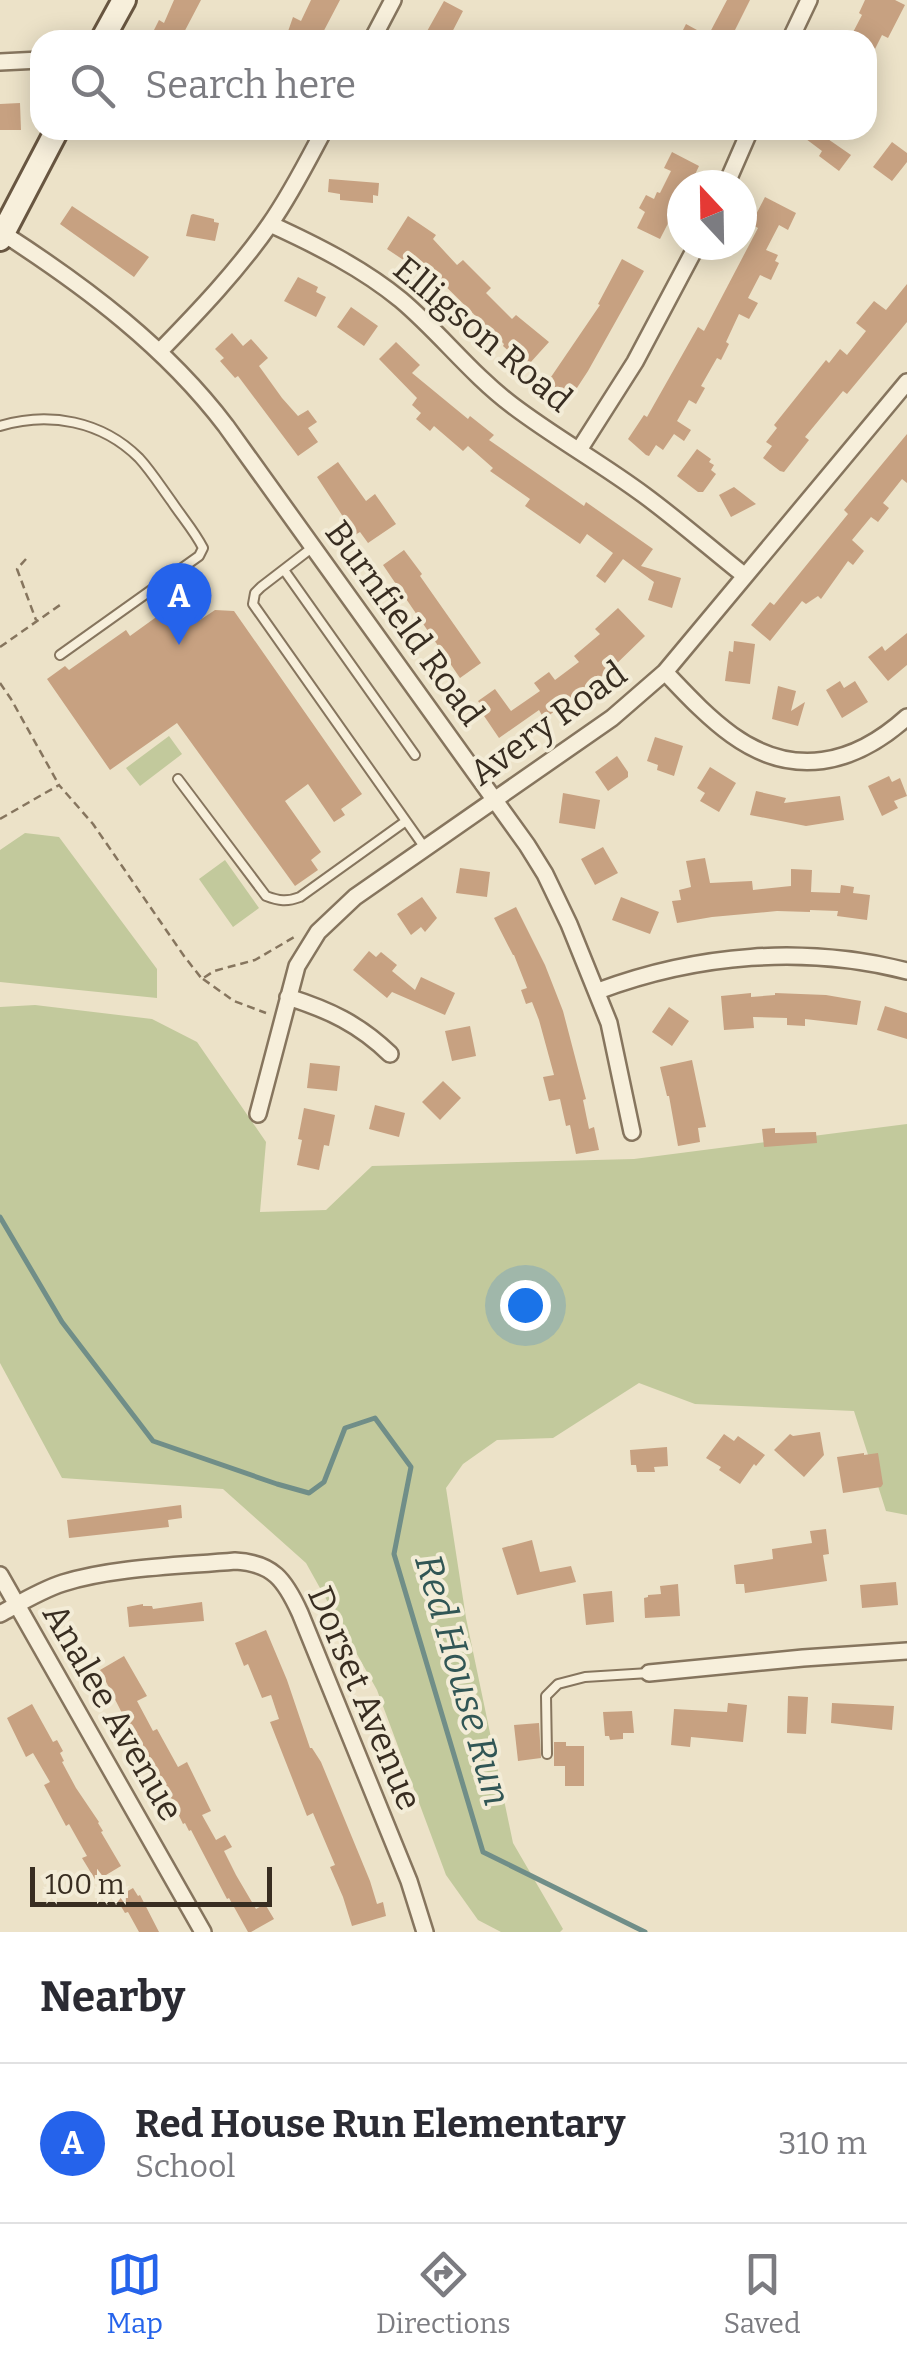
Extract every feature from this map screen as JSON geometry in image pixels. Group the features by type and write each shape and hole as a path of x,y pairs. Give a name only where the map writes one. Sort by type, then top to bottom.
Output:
{"street":[{"path":"108,30 124,0"},
{"path":"377,30 393,0"},
{"path":"795,30 810,0"},
{"path":"0,62 30,60"},
{"path":"2,236 51,140"},
{"path":"160,352 270,224 319,140"},
{"path":"733,170 746,140"},
{"name":"Elligson Road","path":"270,224 373,278 500,396 644,494 745,576"},
{"name":"Burnfield Road","path":"2,236 81,286 160,352 205,399 527,844 545,874 598,991 616,1052 632,1132"},
{"path":"579,450 635,362 688,260"},
{"name":"Avery Road","path":"258,1114 297,966 328,922 355,897 612,718 664,672 907,382"},
{"path":"664,672 732,734 782,759 805,763 846,755 881,739 907,717"},
{"path":"598,991 661,970 744,957 819,957 907,971"},
{"path":"288,997 356,1026 390,1054"},
{"name":"Dorset Avenue","path":"0,1614 60,1584 106,1574 235,1560 252,1562 276,1574 293,1596 409,1881 425,1932"},
{"name":"Analee Avenue","path":"0,1575 203,1932"},
{"path":"649,1673 907,1651"}],"lane":[{"path":"0,426 37,418 56,420 80,423 118,440 150,472 203,548 186,566 60,655"},
{"path":"313,547 255,593 253,604 425,848"},
{"path":"284,570 415,755"},
{"path":"178,778 266,896 279,901 300,897 406,822"},
{"path":"547,1754 546,1696 558,1684 586,1677 649,1673"}],"path":[{"path":"26,558 17,573 36,620"},
{"path":"0,648 60,604"},
{"path":"0,683 60,785 93,824 202,979 234,1001 282,1018"},
{"path":"0,819 60,785"},
{"path":"202,979 214,971 255,960 297,936"}],"green space":[{"path":"169,736 182,754 140,786 126,768"},
{"path":"25,833 59,837 157,969 157,998 0,982 0,850"},
{"path":"225,860 259,908 233,927 199,879"},
{"path":"35,1005 152,1019 197,1042 266,1142 260,1212 326,1210 372,1166 634,1159 907,1124 907,1515 886,1511 854,1411 695,1404 639,1383 553,1438 497,1440 463,1464 446,1488 466,1618 513,1843 563,1929 560,1932 501,1932 478,1920 446,1875 377,1690 306,1563 223,1489 62,1478 0,1363 0,1007"}],"building":[{"path":"174,0 201,0 185,30 154,30 159,20 164,23"},
{"path":"311,0 340,0 324,30 288,30 293,17 301,21"},
{"path":"727,0 750,0 735,30 711,30"},
{"path":"865,0 895,0 905,5 888,38 882,35 877,45 877,30 854,30 862,15 859,13"},
{"path":"444,1 463,11 453,30 428,30"},
{"path":"20,103 21,130 0,130 0,104"},
{"path":"807,140 829,140 851,155 839,171 819,156 822,151"},
{"path":"892,142 907,153 907,162 892,181 873,167"},
{"path":"672,152 699,166 697,170 664,168"},
{"path":"329,179 379,183 378,196 373,195 373,203 340,200 340,194 328,192"},
{"path":"667,179 667,225 660,239 637,228 645,212 639,208 646,195 654,199"},
{"path":"765,197 796,213 788,230 779,225 766,250 778,255 775,261 779,263 771,280 760,275 748,298 758,303 749,319 739,314 726,342 729,344 701,386 705,388 696,404 689,400 677,421 691,430 684,441 674,434 663,450 656,445 646,455 628,439 644,415 647,417 698,327 704,331 741,260 757,260 757,212"},
{"path":"72,206 149,257 134,277 60,224"},
{"path":"193,214 219,223 215,241 186,236"},
{"path":"408,216 436,235 433,239 457,265 463,260 491,288 486,293 512,319 516,315 549,342 530,363 523,364 503,346 419,260 414,267 387,249"},
{"path":"622,259 644,271 588,371 571,397 567,396 551,386 551,377 600,305"},
{"path":"298,277 318,287 316,292 326,297 316,317 284,301"},
{"path":"907,284 907,322 847,394 843,391 805,437 809,440 784,472 780,471 763,458 772,446 766,442 777,428 774,425 826,360 829,363 840,349 847,355 866,331 856,323 874,301 886,310"},
{"path":"351,307 378,326 364,346 337,327"},
{"path":"232,333 243,346 251,339 268,358 259,366 298,416 308,410 317,422 308,428 318,442 298,456 238,376 235,378 220,361 224,358 215,349"},
{"path":"396,342 420,365 412,373 494,435 489,440 653,549 641,566 681,578 672,608 648,600 654,582 623,559 605,583 596,576 613,553 587,534 580,544 525,506 530,499 490,471 493,468 468,446 463,451 434,426 430,431 416,419 421,413 412,405 417,398 379,359"},
{"path":"907,434 907,483 902,479 883,503 889,508 878,522 871,517 852,540 864,551 853,565 848,561 821,599 818,596 806,604 802,601 770,641 751,625 770,602 774,605 848,514 844,510"},
{"path":"697,449 711,459 711,470 716,474 703,492 677,476"},
{"path":"338,462 366,501 375,494 396,524 368,543 360,532 355,535 317,477"},
{"path":"734,487 756,504 731,517 719,495"},
{"path":"404,550 481,663 460,678 383,565"},
{"path":"184,597 200,620 215,610 234,611 362,794 341,809 345,815 334,822 308,784 285,801 321,852 311,860 318,870 295,886 177,723 110,770 47,679 65,666 69,670 126,630 130,636"},
{"path":"618,608 645,636 609,671 544,719 539,710 499,738 478,701 495,689 511,711 540,691 534,683 549,672 555,680 579,662 574,656 600,634 595,629"},
{"path":"907,633 907,665 888,681 868,657 882,646 885,651"},
{"path":"734,641 755,644 750,684 725,681"},
{"path":"840,681 844,688 855,681 868,702 842,718 826,690"},
{"path":"778,686 796,691 791,711 805,702 798,726 772,719"},
{"path":"655,737 683,746 674,776 657,770 658,765 647,761"},
{"path":"617,756 628,777 608,791 595,772"},
{"path":"710,767 736,783 719,812 700,801 705,793 697,788"},
{"path":"889,776 892,782 900,778 907,796 894,801 898,808 882,816 868,786"},
{"path":"756,791 786,798 784,803 840,796 844,820 806,826 750,815"},
{"path":"563,793 600,800 595,829 559,823"},
{"path":"603,847 618,873 595,885 581,859"},
{"path":"705,858 710,883 752,881 753,890 791,886 791,869 812,870 811,892 840,893 841,885 854,887 853,893 870,895 867,920 837,916 838,911 810,910 677,923 672,901 681,900 679,890 691,887 686,861"},
{"path":"460,868 490,872 487,897 456,893"},
{"path":"422,897 437,918 425,932 421,927 411,935 397,914"},
{"path":"621,897 659,912 650,934 612,920"},
{"path":"516,907 563,1011 586,1099 583,1100 589,1129 594,1127 599,1150 576,1154 560,1099 549,1101 543,1077 554,1075 539,1020 532,1002 526,1004 521,990 527,988 494,918"},
{"path":"369,951 376,957 381,952 397,965 392,971 415,990 421,977 455,993 445,1015 392,992 387,998 353,970"},
{"path":"751,993 751,997 775,993 861,1001 857,1025 805,1019 805,1026 787,1025 787,1018 753,1017 754,1028 724,1030 721,996"},
{"path":"885,1006 907,1013 907,1039 877,1030"},
{"path":"669,1007 689,1021 672,1046 652,1032"},
{"path":"470,1026 476,1056 452,1061 445,1031"},
{"path":"692,1060 706,1127 698,1128 700,1142 678,1146 660,1067"},
{"path":"310,1063 340,1066 337,1091 307,1088"},
{"path":"443,1081 461,1098 440,1120 422,1102"},
{"path":"375,1105 405,1113 399,1137 369,1129"},
{"path":"304,1108 335,1115 319,1170 297,1165"},
{"path":"775,1128 775,1133 816,1132 817,1143 764,1147 762,1129"},
{"path":"820,1432 824,1455 804,1477 774,1450 790,1434"},
{"path":"724,1434 734,1441 738,1436 765,1455 740,1484 706,1458"},
{"path":"667,1447 668,1466 654,1467 655,1472 637,1472 636,1465 631,1465 630,1450"},
{"path":"878,1453 883,1484 843,1493 837,1457"},
{"path":"181,1505 182,1518 168,1520 169,1527 69,1538 67,1520"},
{"path":"826,1529 829,1554 823,1555 827,1581 745,1593 744,1584 736,1584 734,1565 773,1559 772,1549 812,1543 810,1531"},
{"path":"532,1540 540,1572 571,1566 576,1582 517,1595 502,1548"},
{"path":"896,1582 898,1605 862,1608 860,1585"},
{"path":"678,1584 680,1616 645,1618 644,1598 661,1594 660,1586"},
{"path":"612,1591 614,1622 586,1625 583,1594"},
{"path":"202,1602 204,1621 129,1627 127,1607 143,1604 153,1609"},
{"path":"266,1630 310,1748 321,1762 377,1904 383,1902 386,1916 352,1926 330,1867 335,1865 313,1813 307,1816 270,1722 279,1719 271,1695 262,1698 235,1643"},
{"path":"124,1656 147,1696 137,1701 153,1731 157,1729 178,1767 187,1762 211,1811 202,1815 216,1840 225,1835 232,1847 224,1851 256,1909 265,1904 274,1919 251,1932 227,1899 191,1830 183,1824 165,1787 147,1762 100,1670"},
{"path":"788,1696 808,1697 806,1734 787,1733"},
{"path":"728,1703 747,1705 743,1742 691,1737 690,1747 671,1745 674,1709 727,1712"},
{"path":"832,1703 894,1706 892,1730 831,1723"},
{"path":"32,1704 53,1742 57,1740 63,1751 62,1762 121,1866 96,1881 82,1858 87,1856 44,1785 50,1782 33,1753 26,1757 7,1718"},
{"path":"632,1711 634,1733 623,1733 623,1739 610,1740 605,1736 603,1712"},
{"path":"539,1723 541,1758 518,1761 514,1725"},
{"path":"554,1742 584,1746 584,1786 565,1786 565,1766 554,1766"},
{"path":"133,1888 159,1932 139,1932 116,1898"}],"waterway":[{"name":"Red House Run","path":"0,1217 62,1322 153,1441 309,1493 324,1482 345,1428 375,1418 411,1467 394,1554 483,1852 645,1932"}],"place":[{"name":"Red House Run Elementary","path":"179,645"}]}
